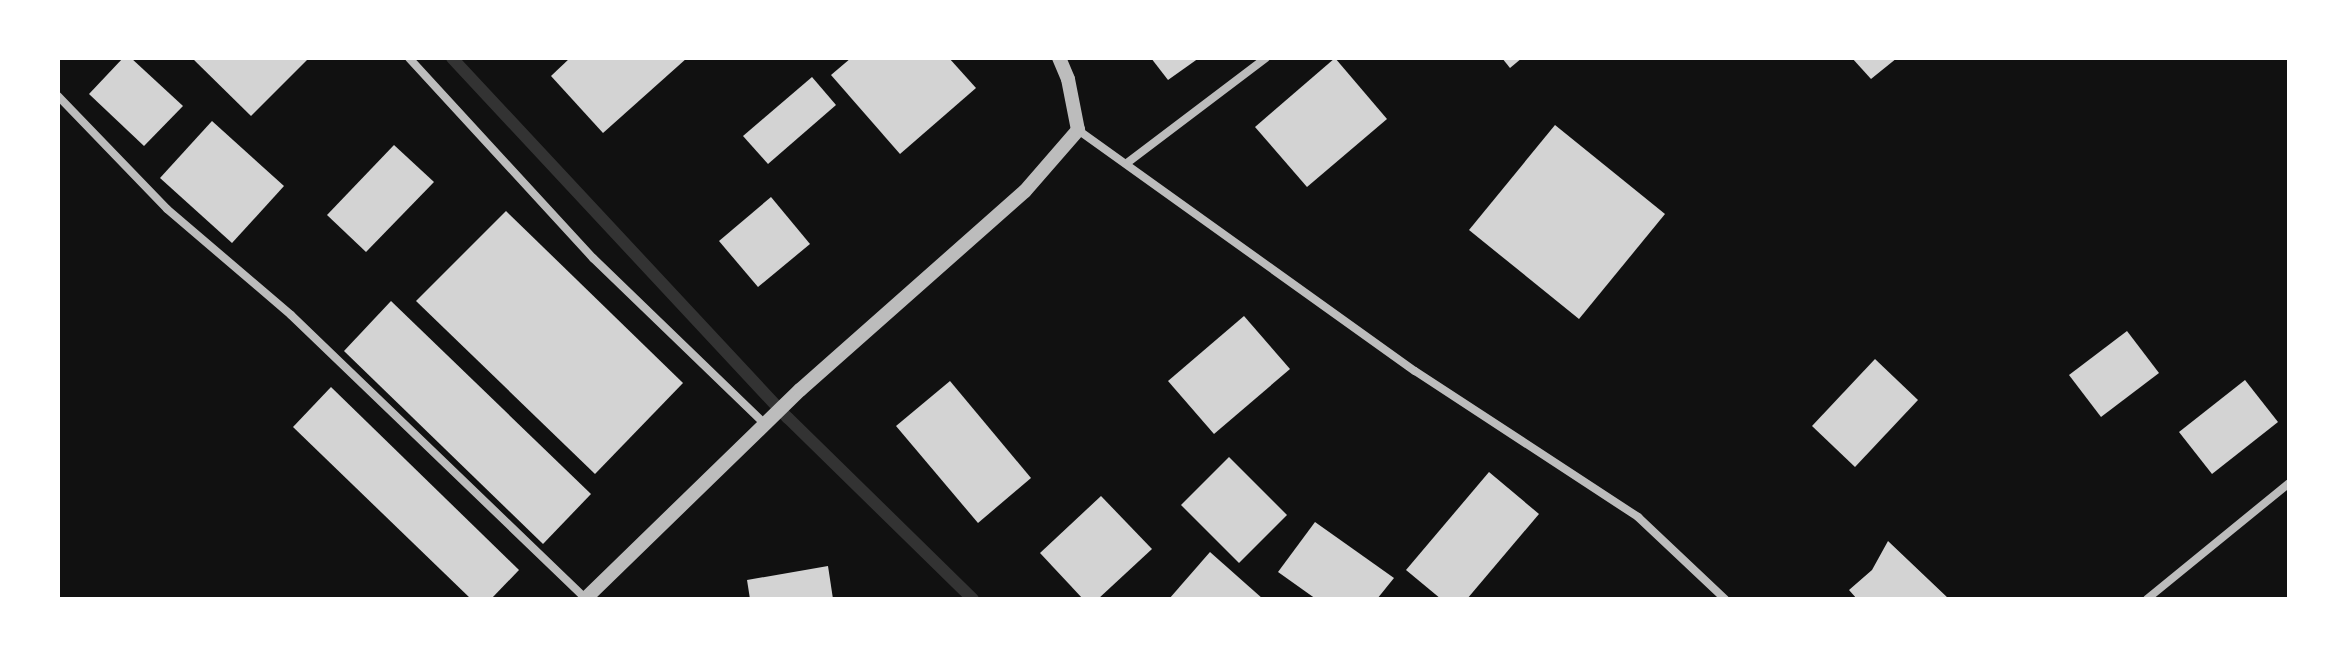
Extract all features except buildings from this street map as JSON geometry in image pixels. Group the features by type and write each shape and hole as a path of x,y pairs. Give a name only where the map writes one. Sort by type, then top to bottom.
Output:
{"street":[{"path":"409,58 593,258 769,420"},
{"path":"1059,58 1068,79 1078,130 1415,371 1638,517 1725,599"},
{"path":"1127,163 1266,58"},
{"path":"58,96 167,209 291,315 586,599 800,390 1025,191 1078,130"},
{"path":"2147,599 2289,483"}],"waterway":[{"path":"452,58 788,418 973,599"}]}
